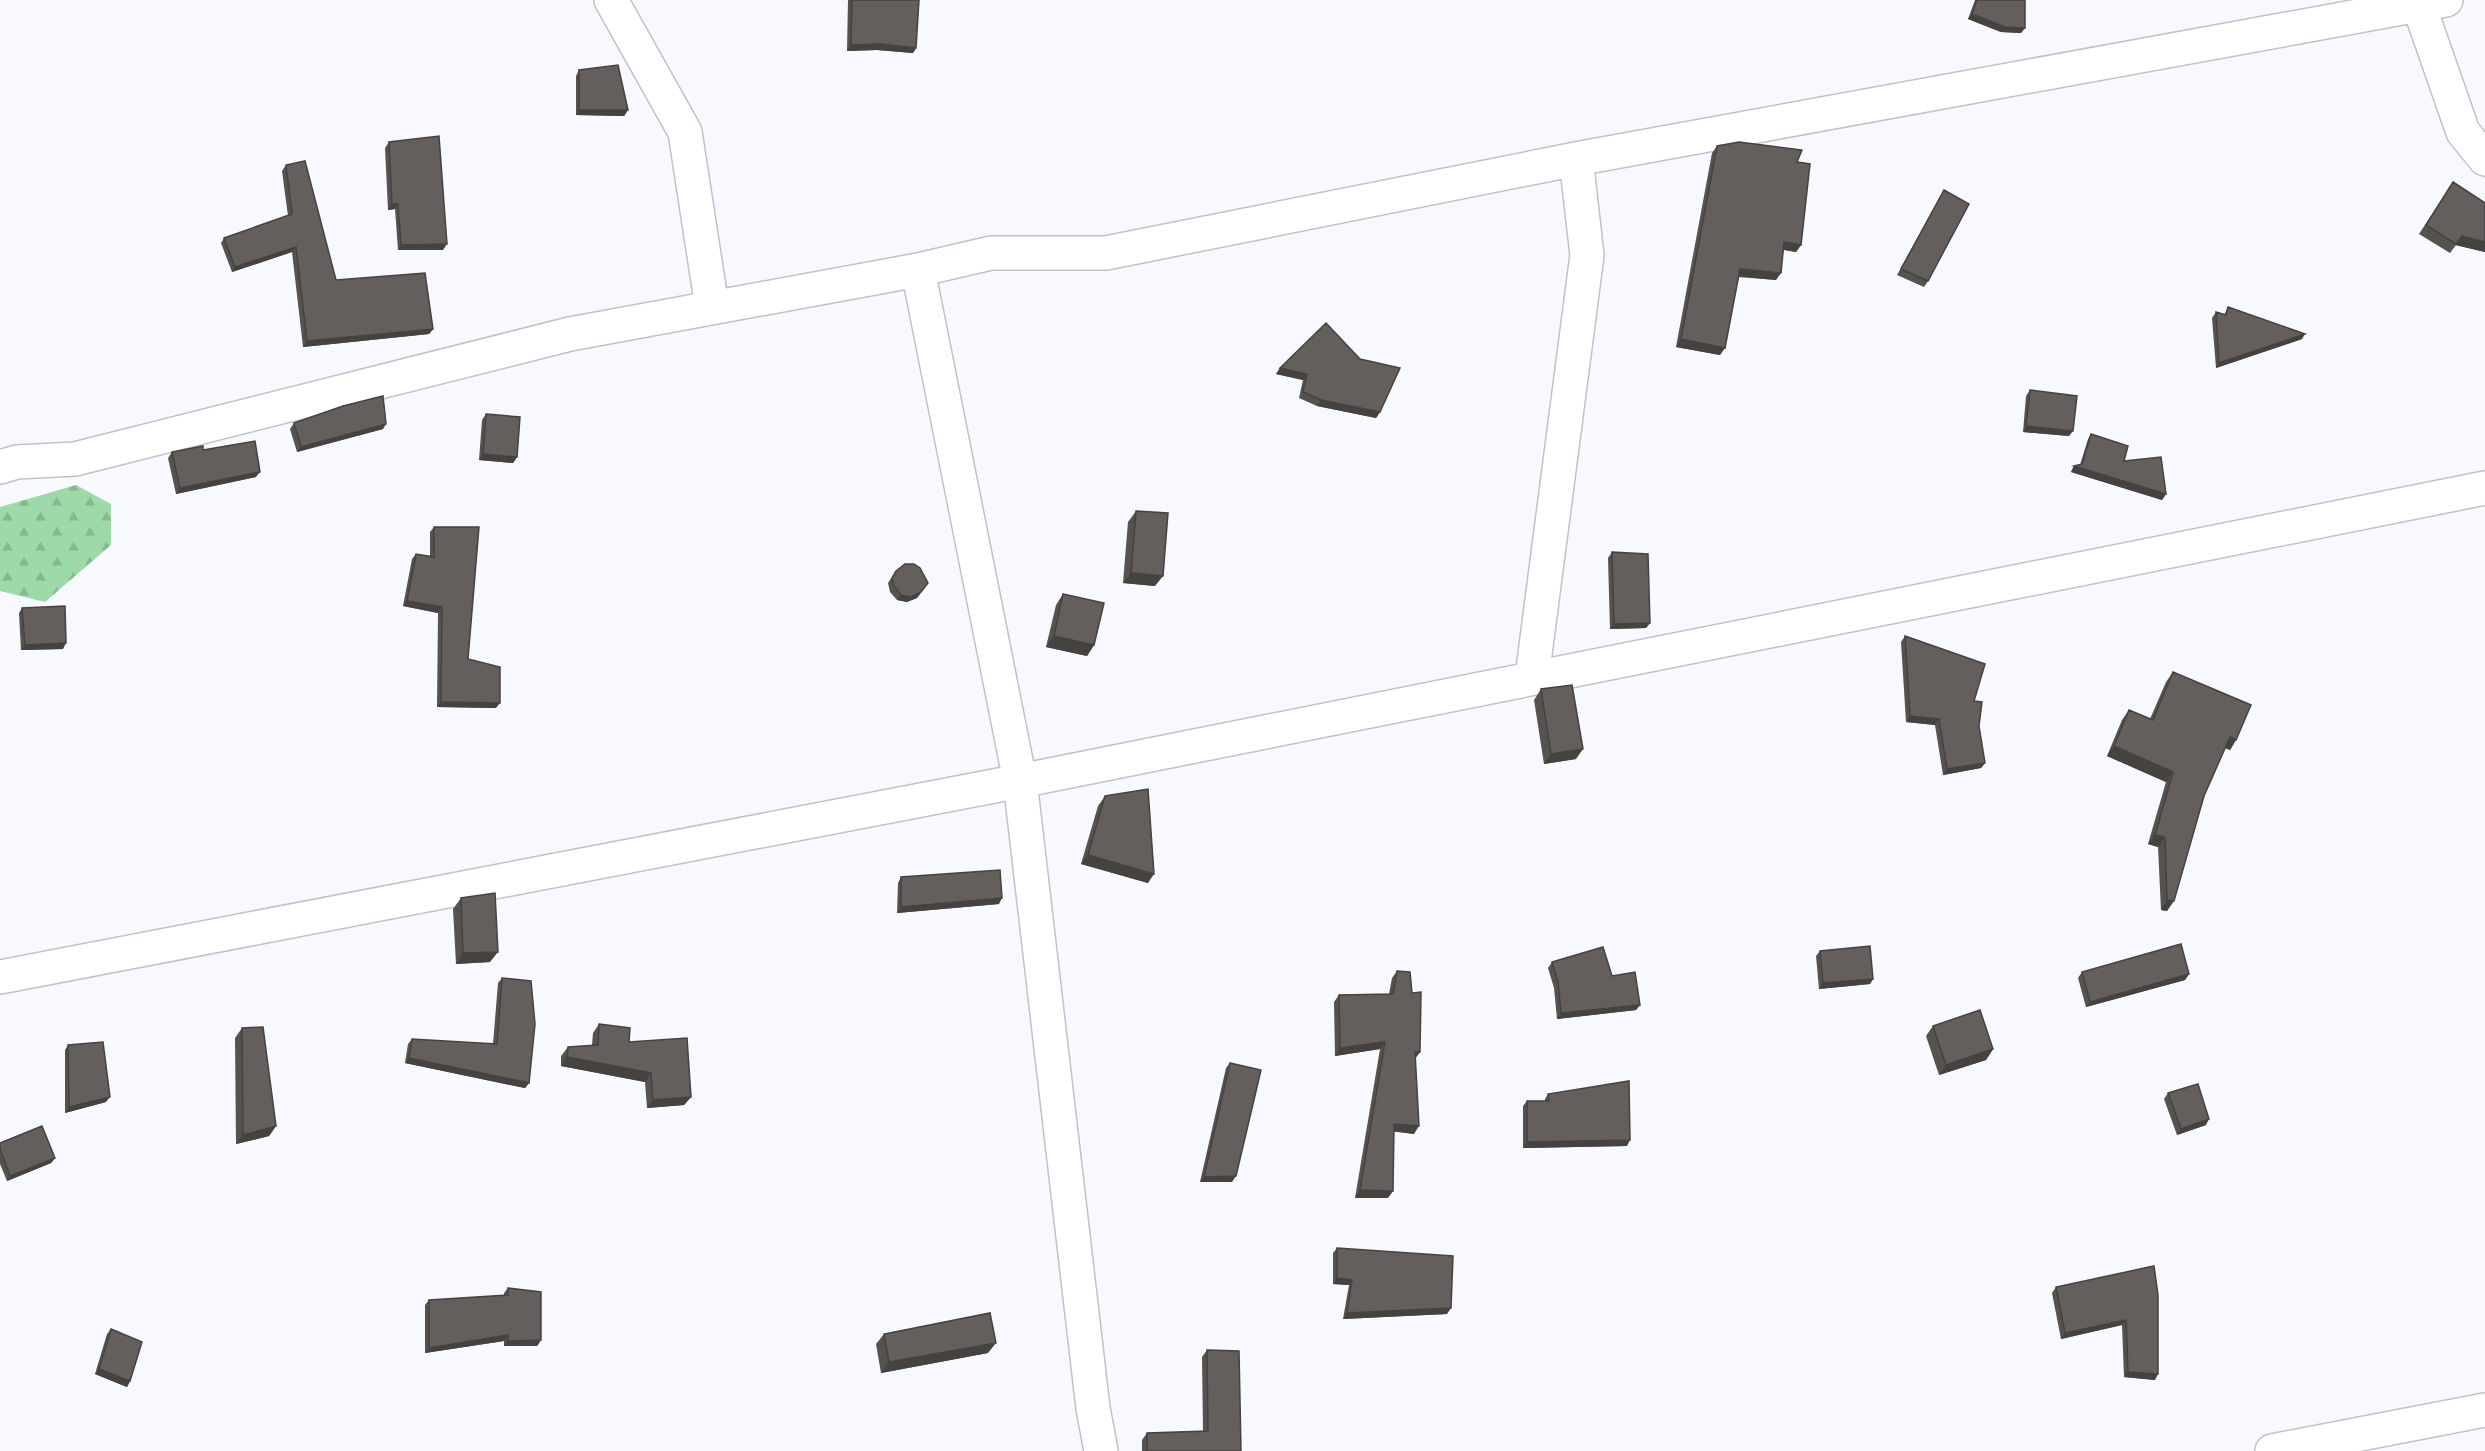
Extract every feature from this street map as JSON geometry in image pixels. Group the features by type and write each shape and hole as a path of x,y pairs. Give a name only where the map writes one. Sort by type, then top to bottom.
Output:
{"street":[{"path":"611,0 685,132 712,307"},
{"path":"0,466 17,462 75,459 570,334 918,270 991,253 1106,254 1576,159 2427,2 2463,132 2485,159"},
{"path":"1532,677 1587,255 1576,159"},
{"path":"918,270 1020,781 1093,1408 1101,1451"},
{"path":"0,977 1020,781 2485,488"},
{"path":"2272,1451 2485,1410"}],"green space":[{"path":"76,485 111,504 111,545 45,602 0,591 0,507"}],"building":[{"path":"852,0 919,0 916,48 881,44 851,45"},
{"path":"1977,0 2025,0 2025,28 2005,27 1972,14"},
{"path":"618,65 628,110 579,110 579,70"},
{"path":"439,136 447,244 401,245 398,204 392,204 389,142"},
{"path":"1739,142 1802,150 1797,162 1810,164 1801,245 1784,242 1781,273 1740,269 1725,348 1681,339 1717,146"},
{"path":"305,161 336,280 425,273 433,329 307,341 296,247 235,267 224,238 292,214 286,165"},
{"path":"2453,182 2485,203 2485,242 2462,236 2456,244 2426,225"},
{"path":"1944,190 1969,204 1928,281 1901,269"},
{"path":"2228,307 2305,334 2219,363 2216,312 2226,315"},
{"path":"1326,323 1360,359 1400,368 1380,412 1321,400 1303,392 1307,374 1280,368"},
{"path":"2030,390 2077,396 2073,431 2026,426"},
{"path":"383,396 386,424 301,447 294,423 343,406"},
{"path":"486,414 520,417 517,457 483,454"},
{"path":"2091,434 2128,446 2124,461 2161,457 2166,494 2074,466 2082,464"},
{"path":"255,441 260,472 180,488 172,452 203,446 203,450"},
{"path":"1136,511 1168,513 1163,576 1131,573"},
{"path":"434,527 479,527 468,659 500,667 500,703 441,702 442,607 407,601 416,554 434,557"},
{"path":"1612,552 1648,554 1650,623 1614,624"},
{"path":"905,564 914,564 920,568 928,583 921,592 911,597 901,595 894,586 892,578 896,571"},
{"path":"1063,594 1104,603 1094,645 1054,636"},
{"path":"65,606 66,643 25,645 22,608"},
{"path":"1905,636 1985,664 1974,701 1982,702 1979,726 1985,763 1947,769 1939,719 1910,716"},
{"path":"2173,672 2251,705 2236,740 2230,737 2204,796 2174,901 2167,900 2165,837 2155,835 2173,772 2114,746 2129,710 2153,720"},
{"path":"1572,685 1583,749 1551,754 1541,689"},
{"path":"1148,789 1154,874 1088,855 1105,796"},
{"path":"1000,870 1002,898 901,907 901,877"},
{"path":"495,893 498,952 463,953 461,898"},
{"path":"2181,944 2189,974 2090,1002 2082,972"},
{"path":"1870,946 1873,979 1823,983 1820,951"},
{"path":"1603,947 1612,976 1635,972 1640,1005 1561,1013 1558,982 1552,962"},
{"path":"1397,971 1410,972 1412,993 1421,992 1420,1052 1415,1052 1419,1126 1394,1124 1393,1191 1360,1190 1385,1042 1340,1048 1339,995 1393,994"},
{"path":"502,978 531,981 535,1024 529,1083 409,1058 412,1039 497,1044"},
{"path":"1980,1010 1993,1049 1946,1065 1933,1026"},
{"path":"599,1024 630,1028 629,1042 687,1038 691,1097 653,1100 651,1073 567,1057 568,1047 598,1045"},
{"path":"263,1027 276,1126 243,1135 242,1028"},
{"path":"103,1042 110,1097 69,1107 68,1045"},
{"path":"1230,1063 1261,1070 1236,1176 1204,1177"},
{"path":"1629,1081 1630,1140 1527,1142 1527,1101 1549,1101 1548,1094"},
{"path":"2198,1084 2209,1119 2181,1129 2168,1093"},
{"path":"42,1126 55,1158 10,1176 0,1143"},
{"path":"1337,1248 1453,1256 1451,1308 1347,1313 1352,1280 1337,1278"},
{"path":"2154,1266 2158,1295 2158,1374 2128,1372 2126,1320 2065,1333 2056,1287"},
{"path":"508,1288 541,1292 541,1340 508,1341 508,1335 429,1348 429,1300 508,1295"},
{"path":"990,1313 996,1343 889,1362 884,1334"},
{"path":"111,1329 142,1342 130,1381 99,1369"},
{"path":"1207,1350 1239,1351 1241,1451 1147,1451 1147,1433 1208,1431"}]}
